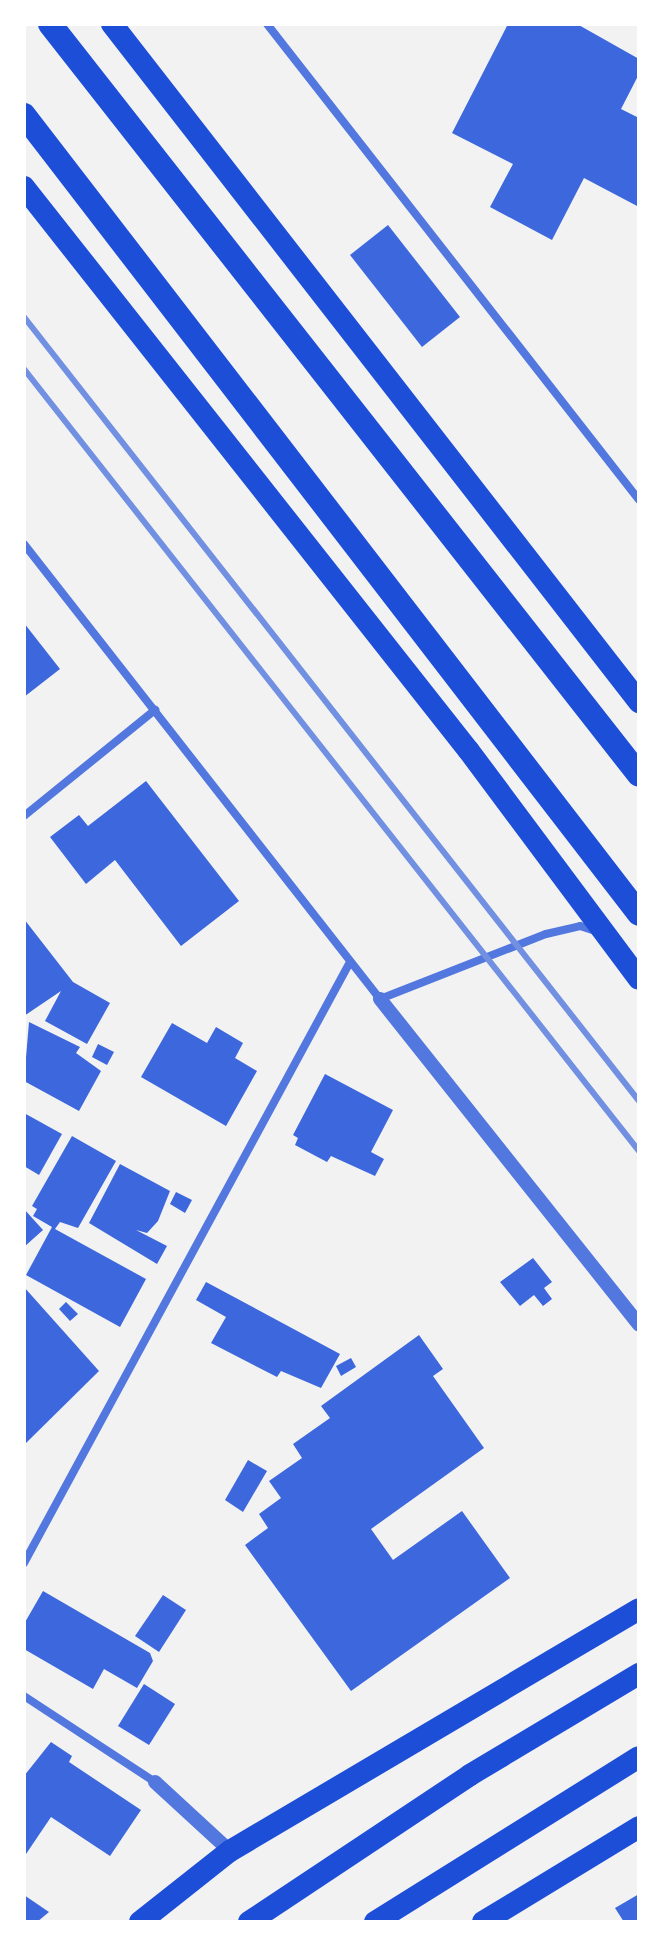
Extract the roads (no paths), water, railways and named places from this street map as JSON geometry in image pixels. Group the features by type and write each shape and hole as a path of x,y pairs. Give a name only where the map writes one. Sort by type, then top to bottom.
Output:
{"highway":[{"path":"50,24 639,775"},
{"path":"112,24 639,702"},
{"path":"24,115 639,914"},
{"path":"24,187 469,751 639,979"},
{"path":"140,1922 230,1851 639,1609"},
{"path":"249,1922 470,1775 639,1674"},
{"path":"375,1922 639,1757"},
{"path":"483,1922 639,1827"}],"street":[{"path":"267,24 639,500"},
{"path":"24,544 350,962 639,1325"},
{"path":"24,816 155,710"},
{"path":"380,999 546,934 580,926 608,937"},
{"path":"24,1563 350,962"},
{"path":"24,1696 155,1782 230,1851"}],"railway":[{"path":"24,317 639,1101"},
{"path":"24,369 639,1151"}]}
